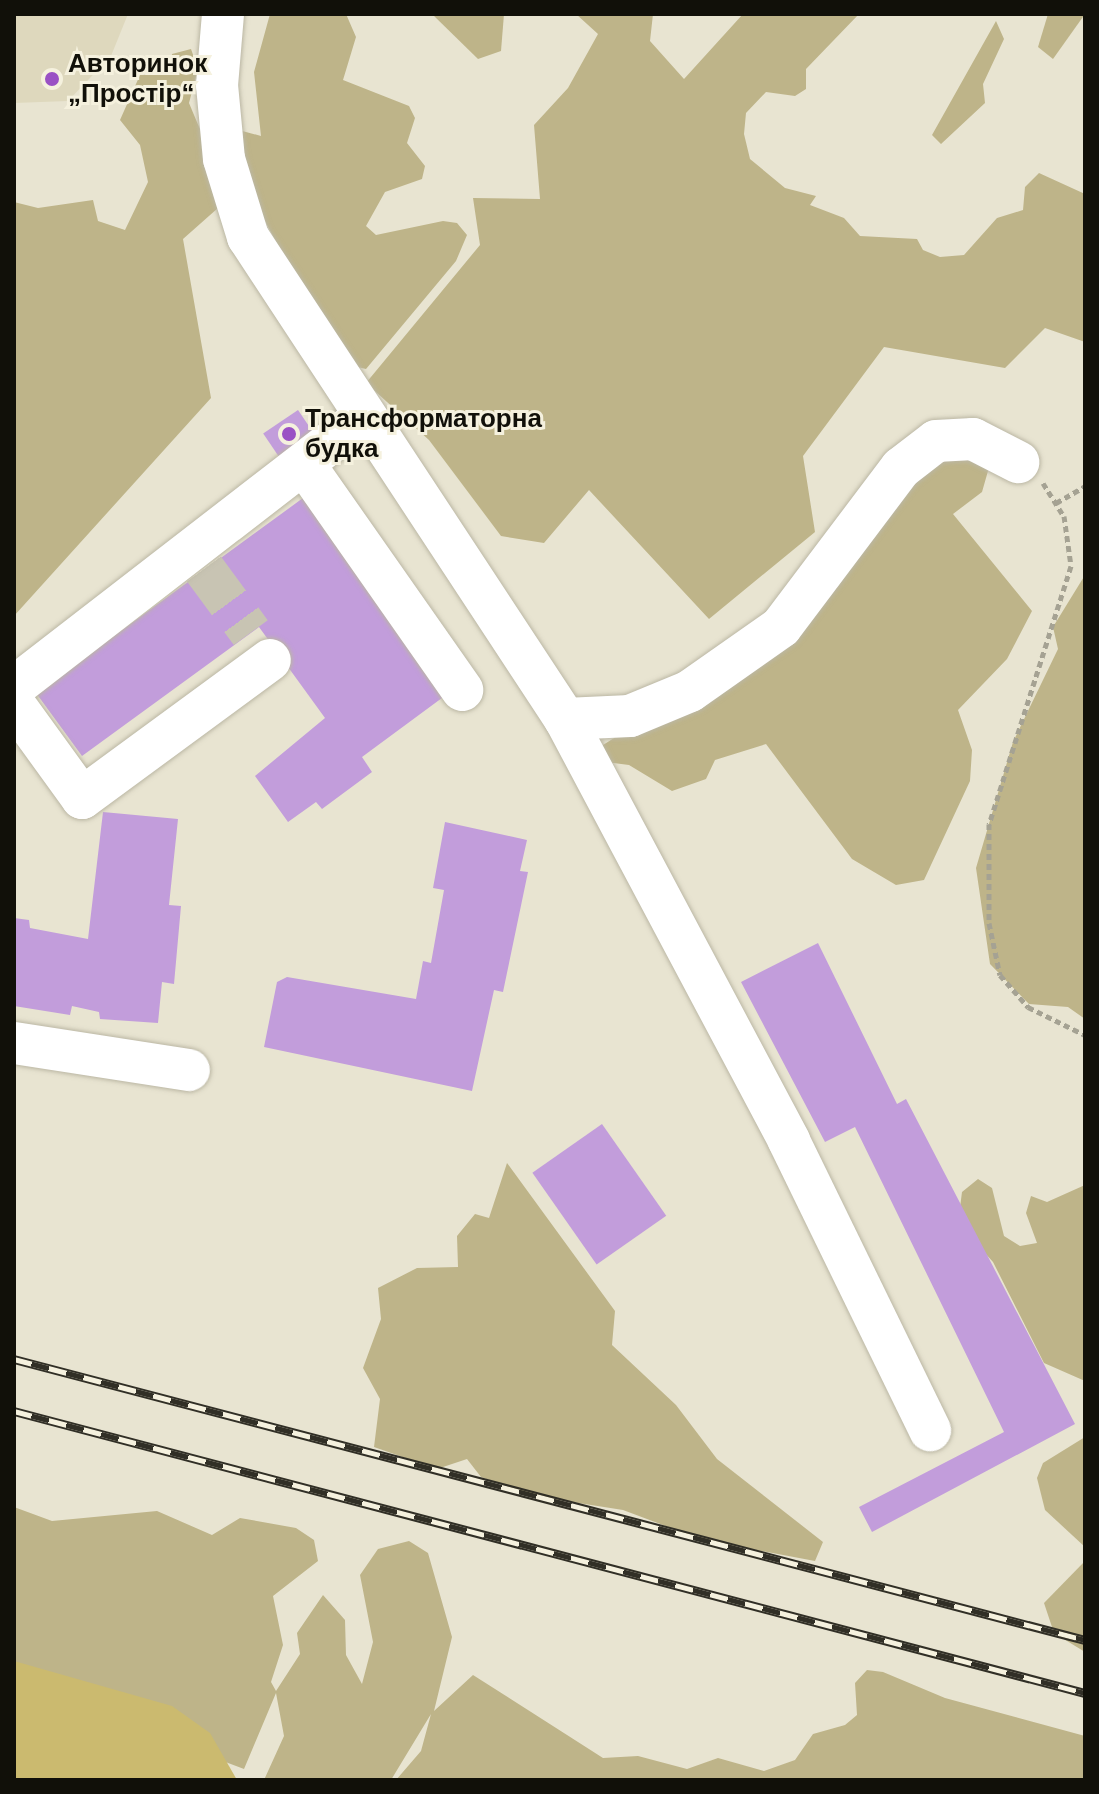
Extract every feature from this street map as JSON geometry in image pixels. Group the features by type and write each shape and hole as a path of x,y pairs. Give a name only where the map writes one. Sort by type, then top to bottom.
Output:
{"lane":[{"path":"223,14 217,85 224,159 248,237 565,719 789,1141 930,1430"},
{"path":"14,687 198,560 304,464 365,416"},
{"path":"565,719 630,716 678,696 781,627 901,468 936,441 973,439 1018,462"},
{"path":"304,464 462,690"},
{"path":"14,704 82,798 269,659"},
{"path":"14,1043 189,1070"}],"path":[{"path":"1018,462 1056,503 1071,566 989,824 989,923 1000,975 1028,1007 1085,1035"},
{"path":"1056,503 1085,486"}],"shaded area":[{"name":"Авторинок „Простір“","path":"14,14 128,14 111,56 68,101 14,103"},
{"path":"270,14 346,14 356,37 343,80 409,106 415,118 407,143 425,166 422,179 385,192 366,226 376,235 443,221 457,223 467,235 456,261 366,369 353,366 305,297 233,160 235,129 261,136 254,72"},
{"path":"432,14 504,14 501,51 478,59"},
{"path":"576,14 653,14 650,41 684,79 743,14 859,14 806,69 806,89 795,96 766,92 746,113 744,134 750,159 785,188 816,196 810,205 844,218 860,236 917,239 923,250 940,257 964,255 997,218 1023,210 1025,187 1039,173 1085,194 1085,342 1045,328 1005,368 884,347 803,456 815,532 709,619 589,490 544,543 501,536 429,440 366,383 480,245 473,198 540,199 534,125 568,88 598,34"},
{"path":"1048,14 1085,14 1053,59 1038,47"},
{"path":"996,21 1004,39 983,84 985,103 941,144 932,135"},
{"path":"191,49 198,69 189,103 215,165 218,208 183,239 211,398 14,616 14,202 38,208 93,200 98,221 125,230 148,182 140,145 120,120 140,75 170,75 172,54"},
{"path":"910,457 992,457 982,492 953,514 1032,611 1007,659 958,710 972,750 970,781 924,880 896,885 852,859 766,744 715,760 706,779 672,791 629,765 598,761 603,745 761,645"},
{"path":"1085,575 1085,1019 1068,1007 1029,1004 990,964 976,868 1013,742 1058,649 1053,627"},
{"path":"507,1163 615,1311 612,1345 676,1405 717,1459 823,1542 815,1561 703,1540 623,1510 534,1496 481,1477 467,1459 437,1469 374,1447 380,1399 363,1368 381,1319 378,1288 417,1268 458,1267 457,1236 475,1214 489,1218"},
{"path":"978,1179 992,1188 1004,1236 1020,1246 1037,1243 1026,1213 1031,1196 1047,1202 1085,1185 1085,1381 1044,1363 993,1262 958,1223 962,1192"},
{"path":"1085,1437 1085,1547 1045,1510 1037,1478 1043,1463"},
{"path":"14,1507 52,1521 157,1511 212,1535 240,1518 296,1528 314,1540 318,1561 273,1596 283,1645 271,1682 276,1691 300,1654 297,1633 323,1595 345,1620 346,1655 362,1684 373,1642 360,1575 378,1549 409,1541 428,1553 452,1637 434,1711 473,1675 603,1758 638,1756 687,1769 718,1758 764,1771 795,1760 813,1734 845,1725 857,1715 855,1683 867,1670 883,1672 945,1698 1085,1736 1085,1780 396,1780 421,1751 431,1714 391,1780 264,1780 284,1736 276,1693 244,1769 14,1682"},
{"path":"1085,1561 1085,1652 1054,1633 1044,1603"},
{"path":"14,1661 172,1706 210,1733 237,1780 14,1780"}],"building":[{"name":"Трансформаторна будка","path":"298,410 315,435 280,458 263,433"},
{"path":"303,498 446,695 362,757 372,772 322,809 316,802 288,822 255,776 325,718 259,627 82,756 36,693"},
{"path":"103,812 178,819 169,905 181,906 174,984 162,982 158,1023 100,1019 99,1012 72,1006 70,1015 14,1006 14,918 29,920 30,928 88,939"},
{"path":"445,822 527,840 520,871 528,872 503,992 494,990 472,1091 264,1047 277,982 287,977 416,999 423,961 431,963 444,890 433,888"},
{"path":"818,943 897,1104 906,1099 1075,1424 872,1532 859,1507 1004,1432 855,1127 825,1142 741,982"},
{"path":"602,1124 666,1216 597,1264 532,1173"}],"tunnel":[{"path":"204,569 251,633"}],"railway":[{"path":"14,1359 1085,1640"},
{"path":"14,1411 1085,1693"}],"place":[{"name":"Авторинок „Простір“","path":"52,79"},
{"name":"Трансформаторна будка","path":"289,434"}]}
